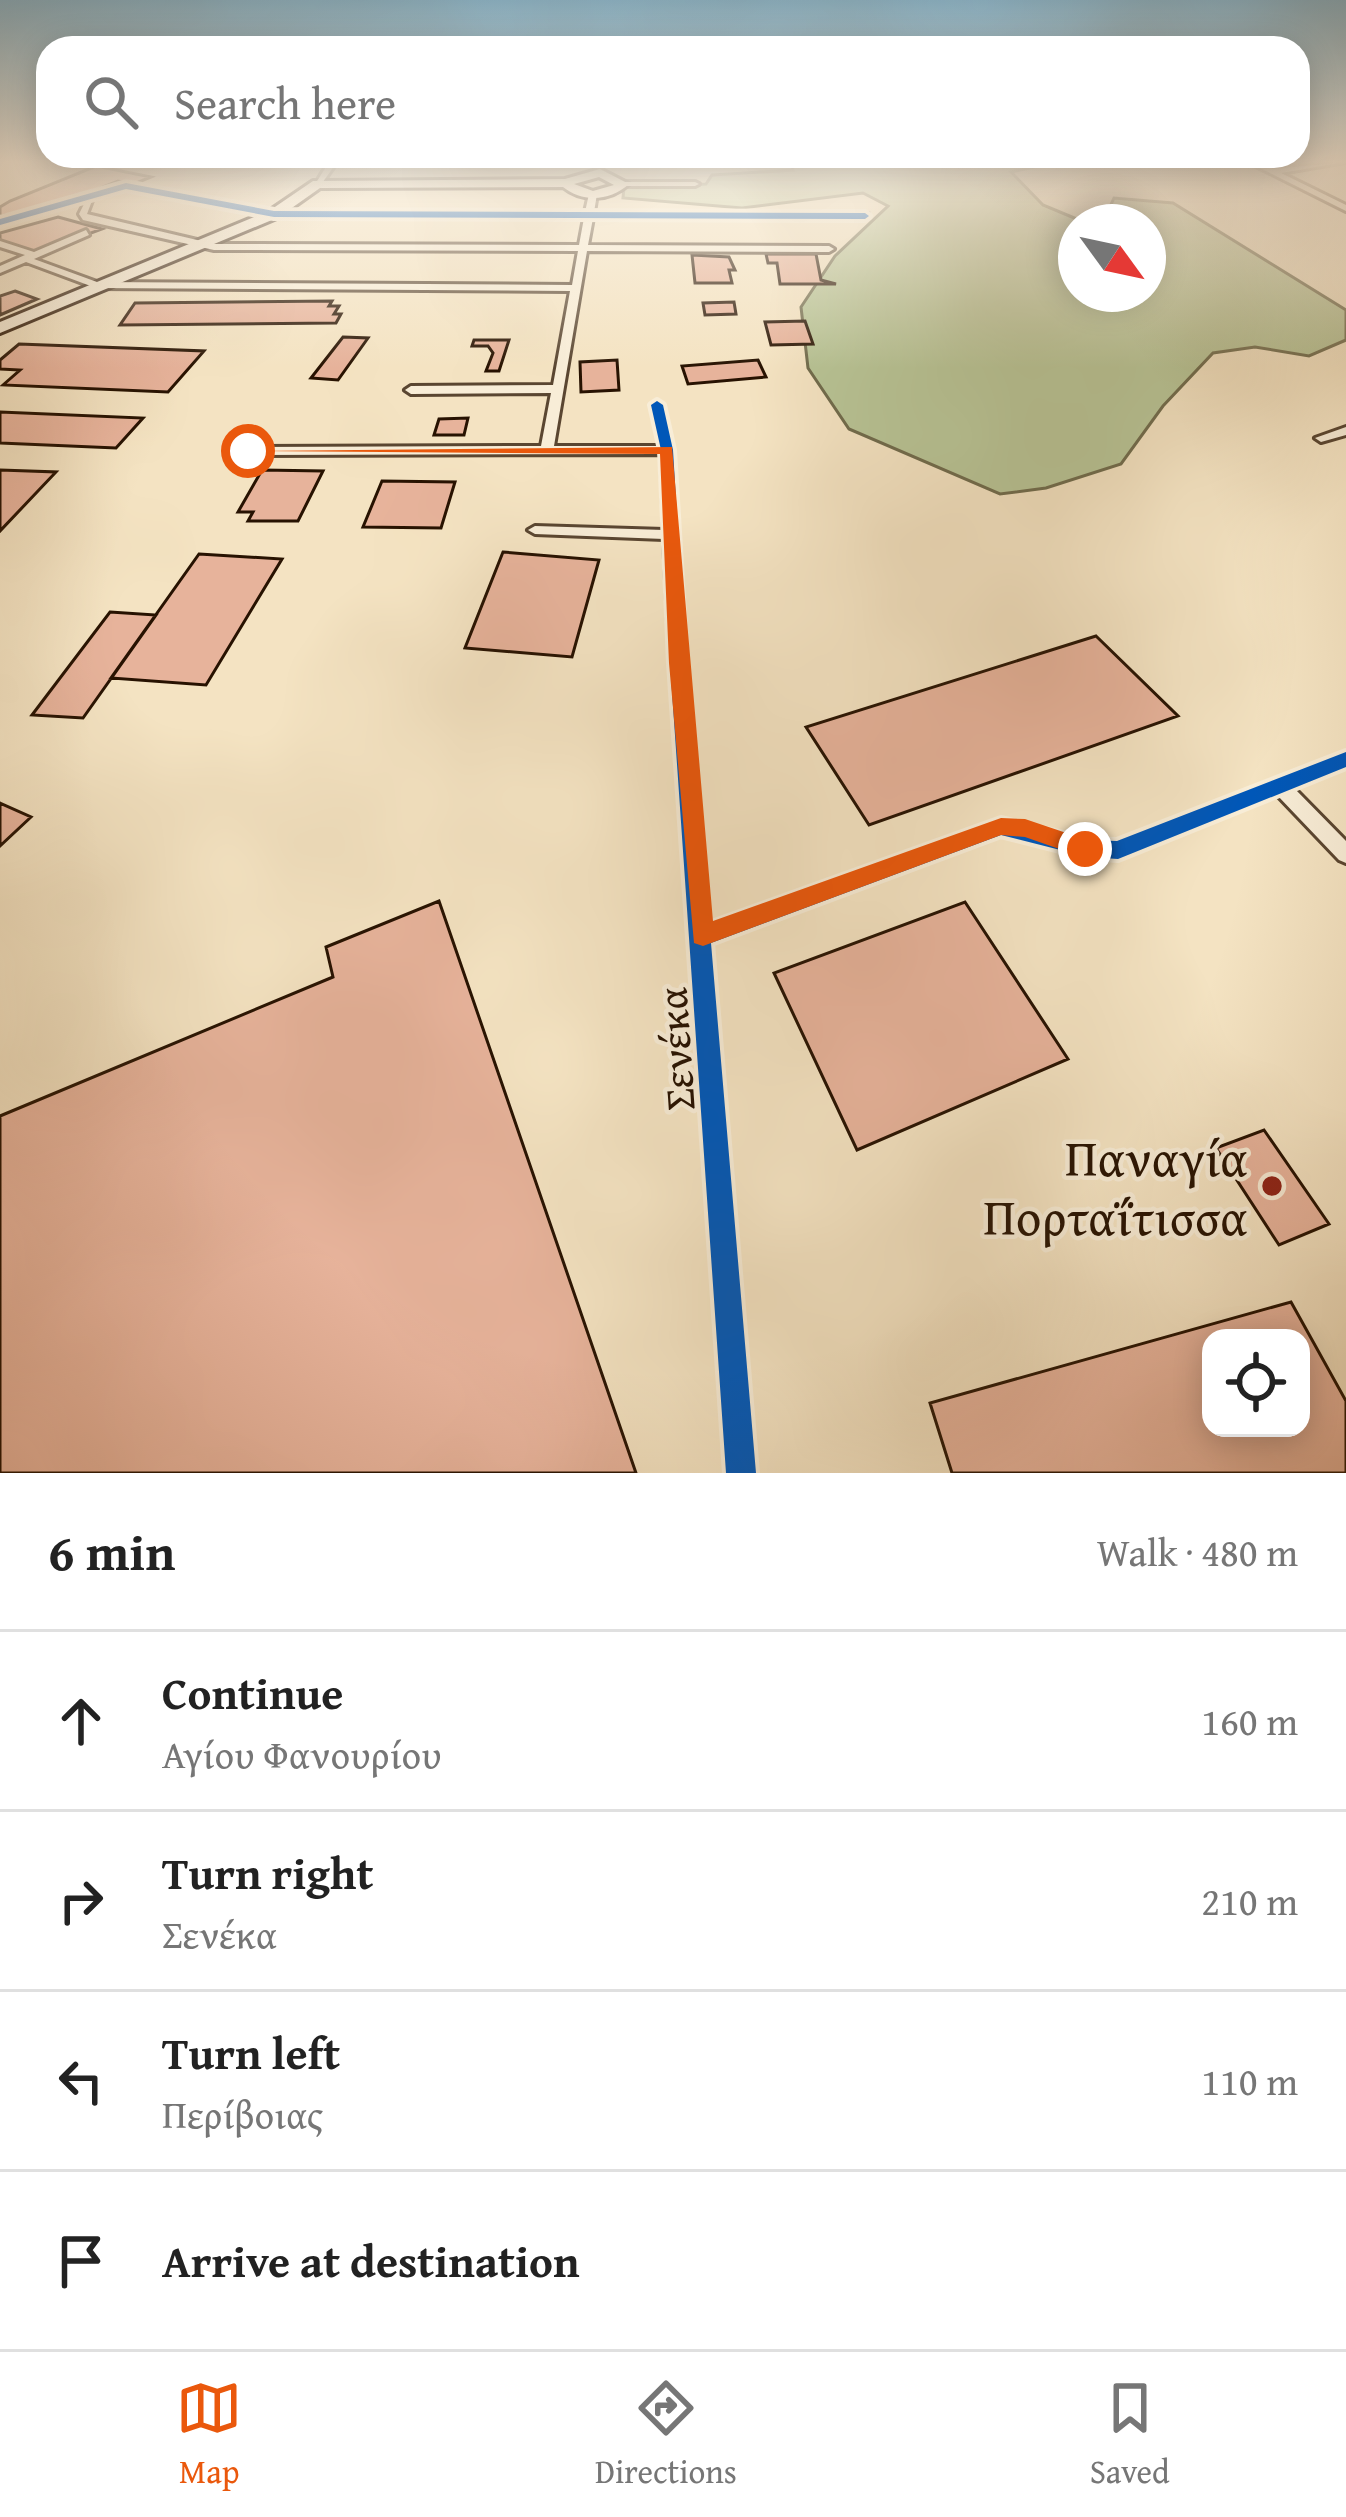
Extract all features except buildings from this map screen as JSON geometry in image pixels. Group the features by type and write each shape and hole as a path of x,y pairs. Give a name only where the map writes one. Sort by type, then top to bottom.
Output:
{"street":[{"path":"137,231 199,246 829,249"},
{"path":"0,328 235,231"},
{"path":"547,450 586,231"},
{"path":"0,270 86,233"},
{"path":"0,244 96,285 576,289"},
{"path":"411,390 559,388"},
{"name":"Σενέκα","path":"657,406 667,450 678,663 742,1473"},
{"path":"1321,438 1346,431"},
{"path":"248,451 667,450"},
{"path":"535,530 673,535"},
{"path":"703,936 1001,826 1025,828 1085,849 1118,850 1346,759"},
{"path":"1282,788 1346,854"}],"green space":[{"path":"862,231 1058,231 1058,312 1166,312 1166,231 1218,231 1346,310 1346,340 1309,356 1255,347 1213,353 1163,406 1121,464 1046,488 1000,494 849,429 808,368 801,307 835,256"}],"cycle path":[{"path":"657,405 667,450 678,663 741,1473"},
{"path":"703,936 1001,827 1088,849 1118,850 1346,759"}],"place":[{"name":"Παναγία Πορταΐτισσα","path":"1272,1186"}],"route":[{"path":"248,451 667,450 678,663 703,936 1001,826 1025,828 1085,849"}]}
